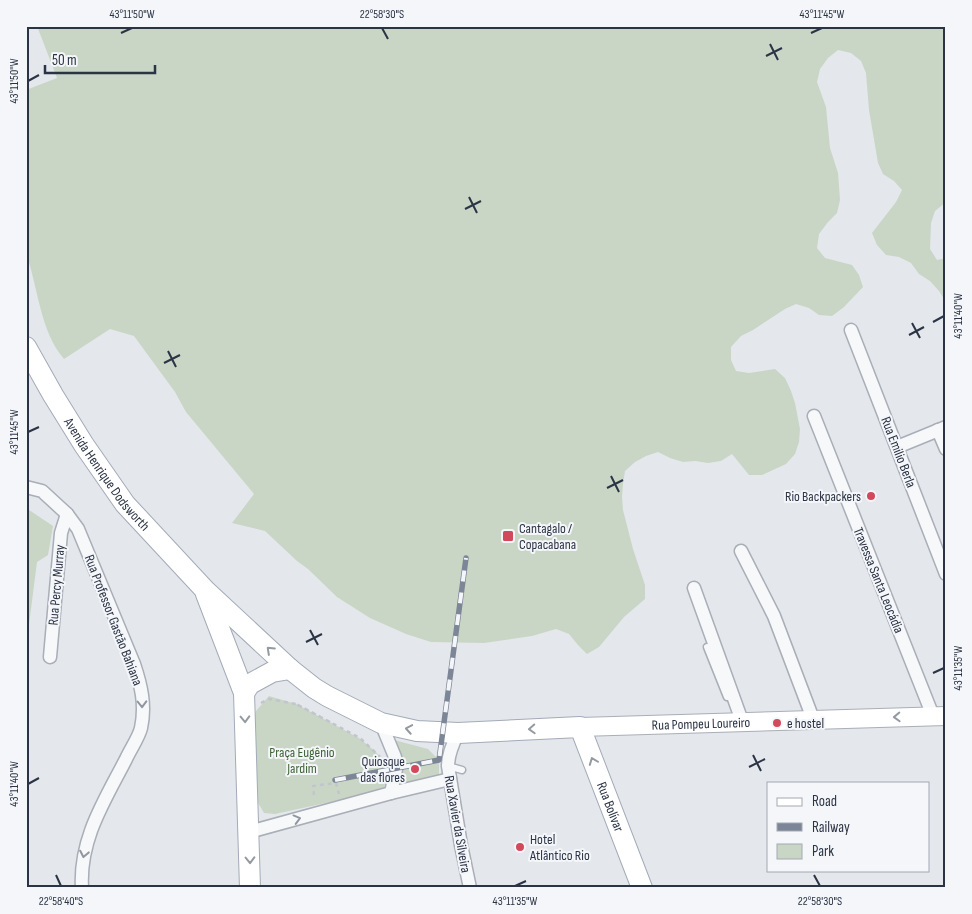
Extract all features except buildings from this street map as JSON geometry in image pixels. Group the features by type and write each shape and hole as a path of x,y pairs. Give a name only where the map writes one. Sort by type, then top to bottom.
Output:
{"main road":[{"name":"Avenida Henrique Dodsworth","path":"26,347 84,445 125,504 205,590"},
{"path":"205,590 290,669 327,696 381,723 417,731 458,733"},
{"path":"205,590 252,700"},
{"path":"250,888 252,700 250,684 272,672 290,669"},
{"name":"Rua Pompeu Loureiro","path":"458,733 580,727"},
{"name":"Rua Bolívar","path":"580,727 642,888"}],"street":[{"name":"Rua Emilio Berla","path":"851,330 946,574"},
{"name":"Travessa Santa Leocádia","path":"814,416 939,716"},
{"path":"896,447 942,428 946,449"},
{"name":"Rua Professor Gastão Bahiana","path":"26,487 42,491 68,514 78,529 141,685 143,704 141,729 102,805 88,838 81,873 82,888"},
{"name":"Rua Percy Murray","path":"50,657 61,533 68,514"},
{"path":"741,550 774,616 813,719"},
{"path":"694,588 739,721"},
{"name":"Rua Pompeu Loureiro","path":"580,727 939,716"},
{"path":"381,723 395,758 396,769 391,793"},
{"name":"Rua Xavier da Silveira","path":"458,733 450,752 448,766 470,888"},
{"path":"250,832 391,793 450,779"}],"lane":[{"path":"706,648 739,721"},
{"path":"448,766 462,770"}],"path":[{"path":"252,700 262,702 269,699 296,704 330,722"},
{"path":"296,704 360,738 380,757"},
{"path":"314,795 313,786 336,783 342,807"}],"green space":[{"path":"37,26 946,26 946,202 935,211 931,223 930,249 937,260 946,258 946,302 939,291 930,281 919,274 911,263 899,257 886,255 877,245 872,233 896,202 902,190 894,181 883,174 878,163 869,110 866,73 861,61 851,53 838,50 828,58 820,69 817,82 826,107 830,148 838,173 840,200 837,213 819,234 817,248 825,258 852,265 859,275 863,287 844,307 832,316 819,315 809,308 796,304 741,336 731,347 731,360 736,371 749,373 775,369 785,378 795,403 800,429 799,442 795,454 786,464 762,475 749,475 732,454 721,461 708,463 683,462 658,452 635,462 625,471 622,497 623,510 645,585 645,599 624,617 599,647 587,654 569,634 556,629 532,636 484,643 431,642 406,634 370,618 337,597 265,531 232,523 254,494 186,412 175,392 134,336 110,329 64,359 56,348 40,308 26,253 26,90 57,78"},
{"path":"26,508 53,526 48,555 37,562 26,648"},
{"name":"Praça Eugênio Jardim","path":"269,696 296,704 359,738 380,757 386,773 384,788 376,792 275,814 264,813 257,801 253,721 256,711"},
{"path":"394,740 428,749 439,760 439,776 403,783 401,756 394,744"}],"railway":[{"path":"335,780 439,760 466,558"}],"place":[{"name":"Rio Backpackers","path":"871,496"},
{"name":"Cantagalo / Copacabana","path":"508,536"},
{"name":"e hostel","path":"777,723"},
{"name":"Quiosque das flores","path":"415,769"},
{"name":"Hotel Atlântico Rio","path":"520,847"}]}
